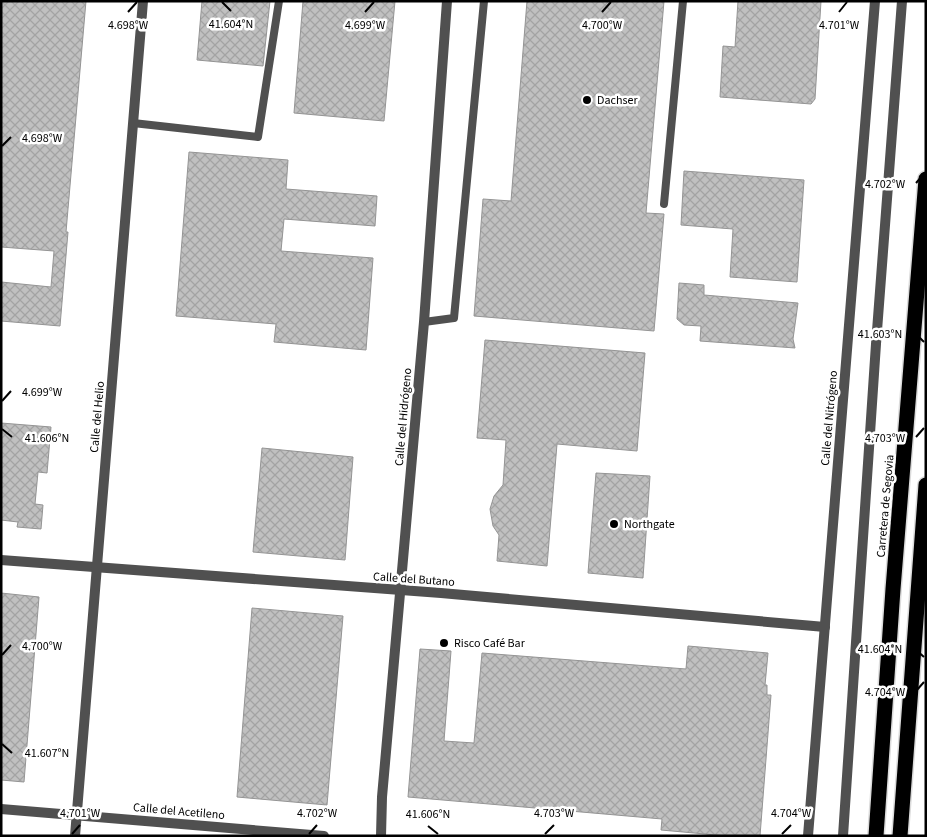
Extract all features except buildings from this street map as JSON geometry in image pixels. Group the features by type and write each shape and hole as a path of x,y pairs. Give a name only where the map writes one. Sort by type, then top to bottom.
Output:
{"highway":[{"name":"Carretera de Segovia","path":"876,836 893,589 926,179"},
{"path":"900,836 926,485"}],"street":[{"name":"Calle del Helio","path":"75,836 143,1"},
{"name":"Calle del Hidrógeno","path":"381,836 382,797 424,322 448,1"},
{"name":"Calle del Nitrógeno","path":"808,836 875,1"},
{"path":"843,836 876,344 902,1"},
{"name":"Calle del Butano","path":"1,560 400,590 825,627"},
{"name":"Calle del Acetileno","path":"1,809 324,836"}],"lane":[{"path":"133,122 258,136 279,1"},
{"path":"424,322 454,318 484,1"},
{"path":"664,204 683,1"}],"place":[{"name":"Dachser","path":"587,100"},
{"name":"Northgate","path":"614,524"},
{"name":"Risco Café Bar","path":"444,643"}]}
